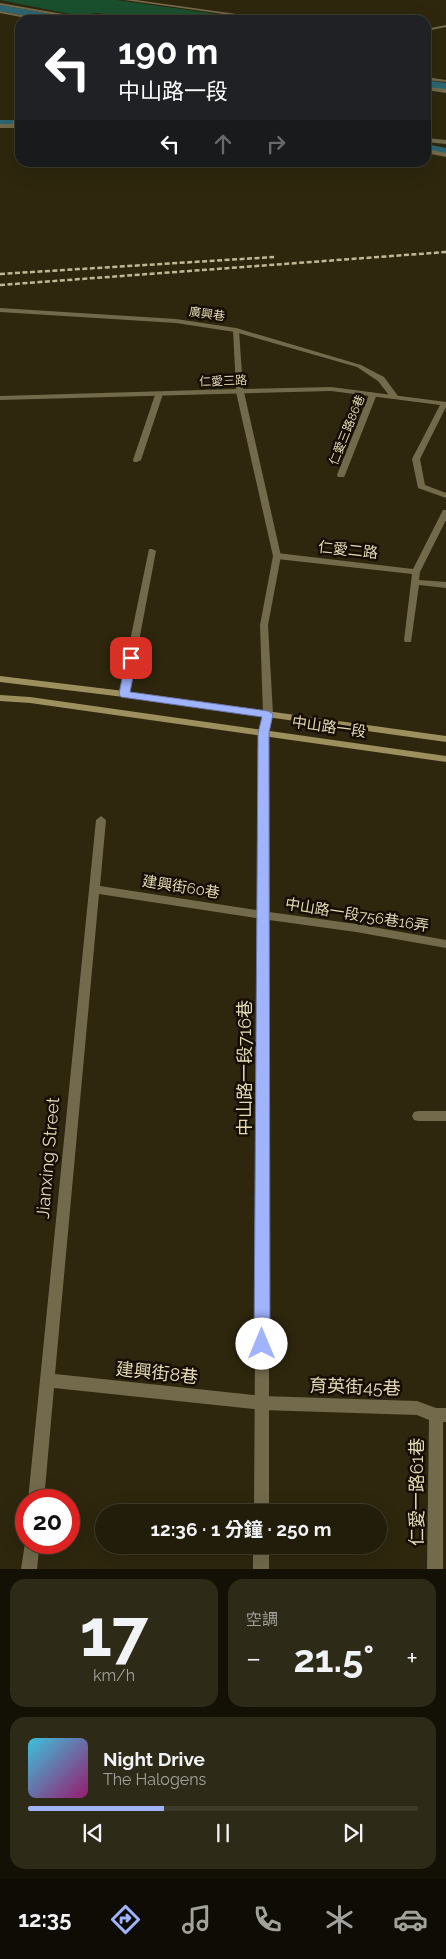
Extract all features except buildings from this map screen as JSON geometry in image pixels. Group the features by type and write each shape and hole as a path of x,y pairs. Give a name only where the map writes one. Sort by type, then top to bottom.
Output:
{"main road":[{"name":"中山路一段","path":"0,679 124,694 446,740"},
{"name":"中山路一段","path":"0,698 30,700 446,759"}],"street":[{"path":"126,0 239,15"},
{"path":"0,4 63,15"},
{"path":"0,12 16,15"},
{"path":"431,29 446,26"},
{"path":"431,79 446,82"},
{"path":"431,89 446,91"},
{"path":"0,126 15,122"},
{"path":"2,134 15,123"},
{"path":"431,140 446,142"},
{"path":"431,151 446,155"},
{"name":"廣興巷","path":"0,310 176,321 236,330 359,366 381,379 394,396"},
{"path":"236,330 240,392 277,556"},
{"name":"仁愛三路","path":"0,398 331,389 445,404"},
{"path":"137,460 160,394"},
{"name":"仁愛三路86巷","path":"341,475 373,394"},
{"path":"445,404 416,459 421,486 446,496"},
{"path":"408,640 416,572 446,512"},
{"path":"124,694 152,551"},
{"name":"仁愛二路","path":"277,556 416,572"},
{"name":"中山路一段716巷","path":"262,1504 264,733 268,714 264,625 277,556"},
{"path":"415,582 446,585"},
{"name":"Jianxing Street","path":"37,1489 101,820"},
{"name":"建興街60巷","path":"94,889 263,915"},
{"name":"中山路一段756巷16弄","path":"263,915 356,928 446,944"},
{"path":"418,1116 446,1116"},
{"name":"建興街8巷","path":"47,1380 262,1403"},
{"name":"育英街45巷","path":"262,1403 417,1408 441,1415"},
{"name":"仁愛一路61巷","path":"435,1569 441,1415"},
{"path":"29,1569 31,1554"},
{"path":"261,1569 262,1554"}],"green space":[{"path":"0,0 116,0 224,15 110,15 97,13 75,15"}],"waterway":[{"path":"0,8 40,15"},
{"path":"431,85 446,87"},
{"path":"0,124 15,124"},
{"path":"431,149 446,152"}],"railway":[{"path":"0,285 446,252"},
{"path":"0,274 274,257"}],"route":[{"path":"131,658 124,694 268,714 264,733 262,1344"}]}
